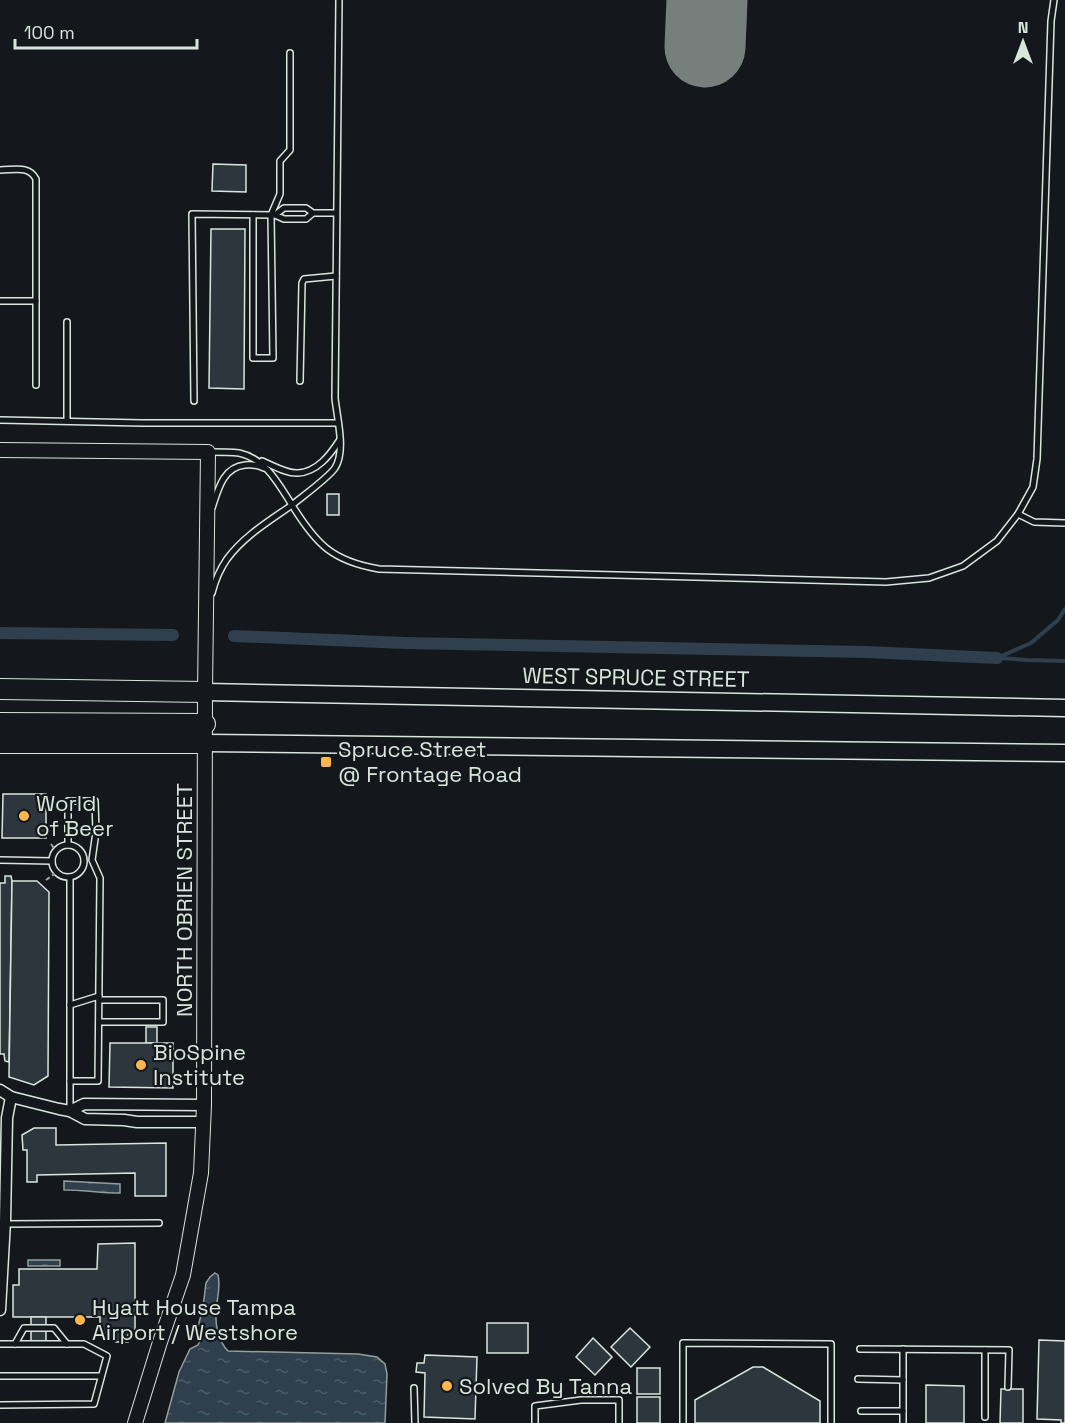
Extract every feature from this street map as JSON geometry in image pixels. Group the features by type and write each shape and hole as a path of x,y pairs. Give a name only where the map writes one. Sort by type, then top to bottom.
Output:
{"highway":[{"path":"0,689 205,692"},
{"path":"0,723 205,734"},
{"path":"0,743 42,743 205,734"},
{"path":"0,758 42,743"}],"main road":[{"name":"WEST SPRUCE STREET","path":"205,692 1065,708"},
{"path":"205,734 1065,753"}],"street":[{"path":"0,450 208,452"},
{"name":"NORTH OBRIEN STREET","path":"135,1423 183,1275 201,1173 204,1122 208,452"},
{"path":"0,1090 5,1099 7,1118 0,1310"},
{"path":"5,1099 70,1111 85,1119 204,1122"},
{"path":"70,1111 84,1104 204,1105"}],"lane":[{"path":"207,608 216,579 226,559 244,540 333,471 339,459 340,440 335,398 339,0"},
{"path":"247,456 262,464 272,474 304,525 325,548 343,560 379,569 886,582 929,578 963,566 997,541 1018,514 1033,487 1037,459 1054,0"},
{"path":"253,215 253,358 273,358 273,215 280,194 280,161 290,150 290,53"},
{"path":"0,170 28,170 36,179 36,385"},
{"path":"273,215 284,208 306,208 313,213 336,213"},
{"path":"194,401 192,214 273,215 284,219 306,219 313,213"},
{"path":"300,381 302,283 304,279 336,276"},
{"path":"0,301 36,301"},
{"path":"67,322 68,421"},
{"path":"0,420 338,423"},
{"path":"208,452 239,453 298,473 313,469 324,460 340,440"},
{"path":"208,521 221,482 230,471 237,466 258,465 272,474"},
{"path":"1018,514 1034,522 1065,523"},
{"path":"68,845 68,801 95,801 96,832 92,861 100,878 98,1081 70,1081"},
{"path":"68,845 80,849 84,861 79,873 70,877 57,872 52,861 60,847 68,845"},
{"path":"0,860 52,861"},
{"path":"84,861 92,861"},
{"path":"70,877 70,1111"},
{"path":"70,1005 99,998 163,1000 163,1022 99,1022"},
{"path":"3,1222 159,1223"},
{"path":"15,1344 24,1328 54,1328 67,1344"},
{"path":"683,1423 683,1343 706,1343 831,1344 831,1423"},
{"path":"0,1344 84,1344 107,1356 94,1404 0,1405"},
{"path":"860,1349 1009,1350 1008,1387"},
{"path":"903,1349 903,1423"},
{"path":"985,1350 985,1417"},
{"path":"0,1376 101,1376"},
{"path":"858,1379 903,1380"},
{"path":"414,1388 415,1423"},
{"path":"535,1423 535,1406 581,1400 619,1400 619,1423"},
{"path":"861,1411 903,1411"}],"path":[{"path":"51,844 56,851"},
{"path":"46,880 57,872"},
{"path":"182,978 193,977"}],"water":[{"path":"64,1181 120,1184 120,1193 64,1190"},
{"path":"28,1260 60,1260 60,1266 28,1266"},
{"path":"215,1273 218,1275 219,1284 217,1326 222,1342 228,1351 358,1354 377,1357 385,1364 387,1374 385,1423 165,1423 179,1372 190,1349 198,1345 202,1336 198,1327 206,1283"}],"building":[{"path":"213,164 246,165 246,192 212,191"},
{"path":"211,229 245,229 244,389 209,388"},
{"path":"327,494 339,494 339,515 327,515"},
{"name":"World of Beer","path":"3,794 46,794 46,838 2,838"},
{"path":"5,876 11,876 12,881 9,1062 5,1061 4,1054 0,1054 0,883 5,883"},
{"path":"12,881 37,881 49,892 48,1076 34,1085 9,1077"},
{"path":"146,1027 157,1027 157,1043 146,1043"},
{"name":"BioSpine Institute","path":"110,1043 173,1043 173,1088 109,1087"},
{"path":"34,1128 56,1128 56,1145 166,1143 166,1196 135,1196 135,1173 37,1175 37,1182 27,1182 27,1150 23,1150 22,1135"},
{"path":"135,1243 135,1335 128,1335 128,1342 116,1342 116,1329 110,1329 110,1333 100,1333 100,1317 13,1317 13,1285 19,1285 19,1269 97,1269 98,1244"},
{"path":"31,1317 46,1317 46,1343 31,1342"},
{"path":"487,1323 528,1323 528,1353 487,1353"},
{"path":"630,1328 650,1347 631,1367 611,1347"},
{"path":"593,1338 612,1357 595,1375 576,1357"},
{"path":"1039,1340 1065,1341 1065,1423 1061,1423 1061,1420 1037,1419"},
{"path":"425,1355 477,1357 475,1419 424,1417 425,1373 416,1372 417,1363 424,1363"},
{"path":"753,1367 763,1367 820,1401 820,1423 695,1423 695,1400"},
{"path":"637,1368 660,1368 660,1394 637,1394"},
{"path":"926,1385 964,1386 964,1423 926,1423"},
{"path":"1001,1389 1023,1389 1023,1423 1000,1423"},
{"path":"637,1397 660,1397 660,1423 637,1423"}],"waterway":[{"path":"997,658 1031,643 1058,620 1065,609"},
{"path":"0,633 173,635"},
{"path":"234,636 405,643 867,652 997,658"},
{"path":"1000,658 1065,661"}],"runway":[{"path":"705,47 707,0"}],"place":[{"name":"Spruce Street @ Frontage Road","path":"326,762"},
{"name":"World of Beer","path":"24,816"},
{"name":"BioSpine Institute","path":"141,1065"},
{"name":"Hyatt House Tampa Airport / Westshore","path":"80,1320"},
{"name":"Solved By Tanna","path":"447,1386"}]}
